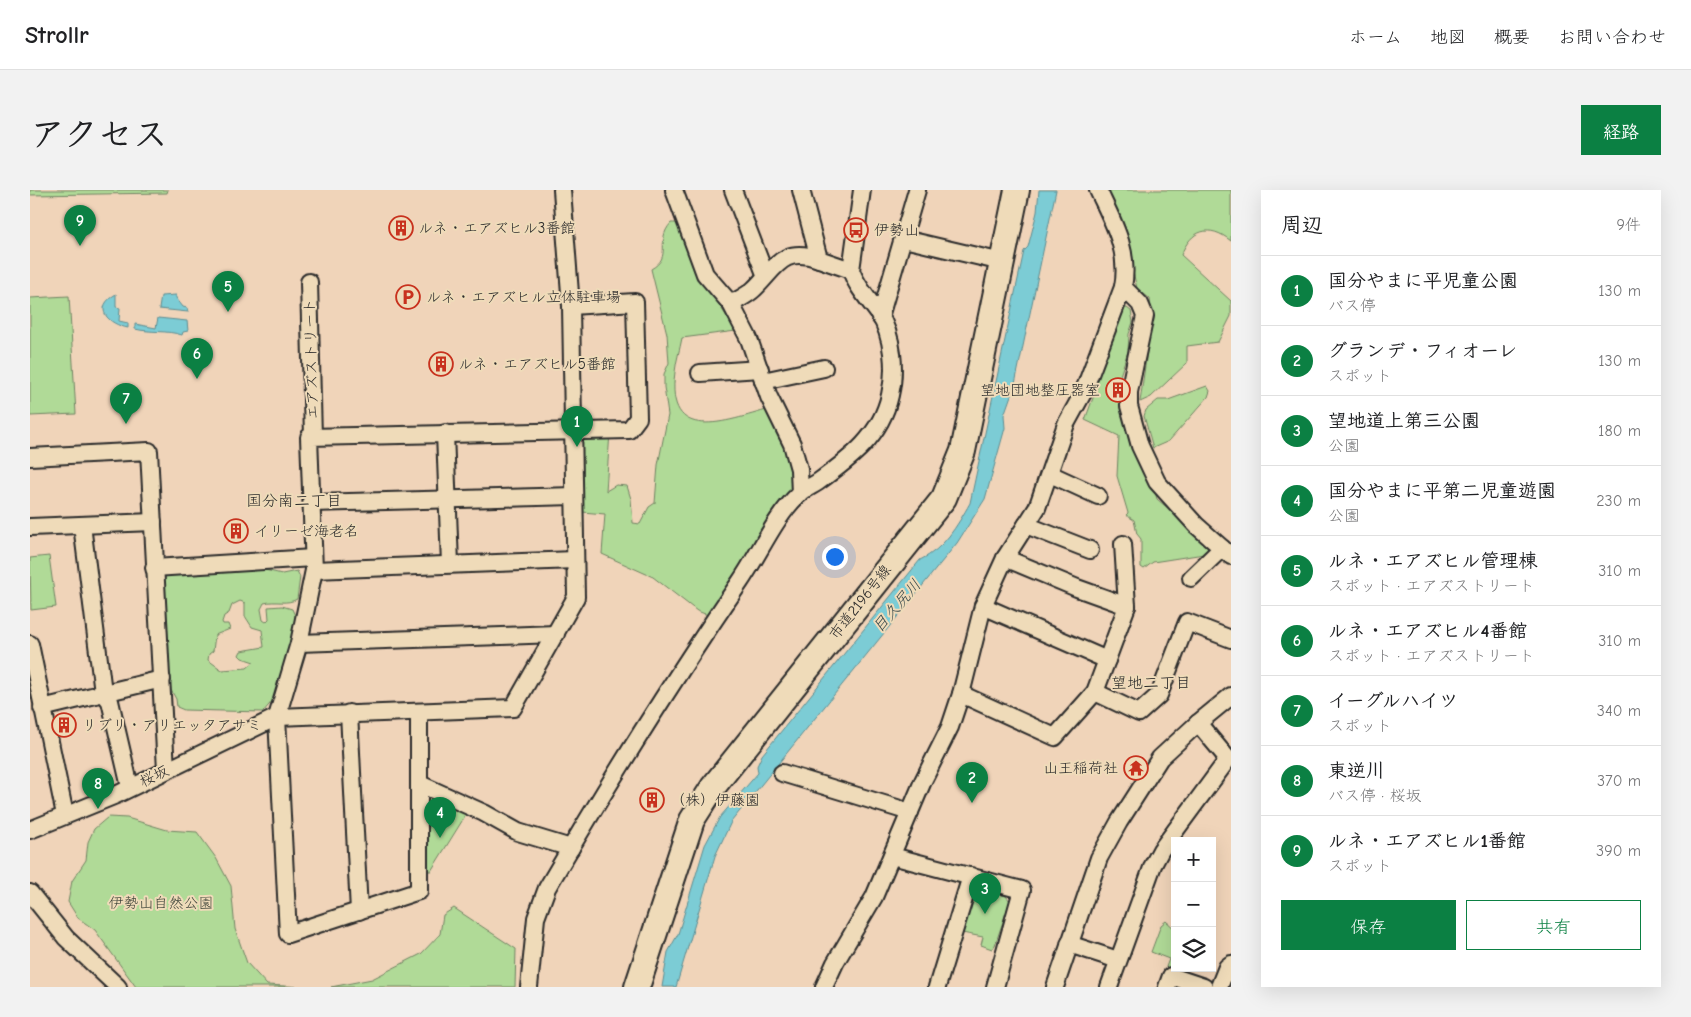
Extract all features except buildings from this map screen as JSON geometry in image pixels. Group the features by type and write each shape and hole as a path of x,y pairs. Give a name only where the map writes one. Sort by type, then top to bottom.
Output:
{"street":[{"path":"277,717 512,708 556,634 576,597 571,306 562,190"},
{"path":"674,190 705,274 732,304 749,339 761,375 792,444 799,470 800,494"},
{"path":"734,190 766,274"},
{"path":"801,190 819,259"},
{"path":"529,987 536,918 547,888 682,667 753,563 776,524 800,494 860,451 874,434 884,415 891,393 893,370 890,342 880,316 853,278 851,270 862,190"},
{"path":"880,316 917,190"},
{"name":"市道2196号線","path":"637,987 692,820 713,787 944,498 963,451 1017,190"},
{"path":"824,987 835,963 866,912 910,812 950,728 962,694 983,606 1005,558 1037,508 1066,424 1083,393 1123,287 1127,269 1122,245 1098,190"},
{"path":"904,239 1002,262"},
{"path":"732,304 754,289 766,274 786,258 806,254 851,270"},
{"name":"エアズストリート","path":"309,282 313,436 309,437 312,503"},
{"path":"1123,287 1140,304 1145,316 1129,392 1129,406 1147,464 1157,482 1174,502 1227,552 1191,578"},
{"path":"313,436 629,430 638,418 635,302 571,306"},
{"path":"700,372 761,375 824,368"},
{"path":"445,433 450,564"},
{"path":"30,457 149,450 166,770"},
{"path":"1050,474 1098,496"},
{"path":"420,712 419,891 288,934 277,717 300,643 313,564 312,503 574,496"},
{"path":"30,527 153,522"},
{"path":"82,524 103,692 110,701 130,788"},
{"path":"1026,525 1090,550"},
{"path":"962,694 1055,737 1095,692 1127,606 1123,544"},
{"path":"1005,558 1127,606"},
{"path":"154,568 313,564 450,564 575,560"},
{"path":"983,606 1107,660"},
{"path":"1095,692 1139,713 1159,695 1187,622 1231,639"},
{"path":"300,643 556,634"},
{"path":"30,644 64,815"},
{"path":"42,708 162,679"},
{"path":"1055,987 1099,858 1119,822 1160,758 1231,696"},
{"path":"349,714 359,910"},
{"name":"桜坂","path":"30,830 130,788 277,717"},
{"path":"1109,987 1152,865 1228,759 1198,723"},
{"path":"782,773 910,812"},
{"path":"420,784 484,813 518,832 571,848"},
{"path":"892,856 1022,890 995,987"},
{"path":"937,987 959,937 971,876"},
{"path":"30,893 66,938 118,987"},
{"path":"1069,944 1118,960"},
{"path":"1219,987 1229,966"},
{"path":"1167,987 1171,976 1204,987"}],"green space":[{"path":"30,190 168,190 167,193 30,195"},
{"path":"1103,190 1231,190 1231,241 1215,232 1202,232 1190,240 1181,255 1231,301 1231,316 1218,342 1187,346 1187,363 1151,397 1140,402 1152,316 1150,299 1137,288 1131,264"},
{"path":"671,223 678,223 705,283 736,331 682,338 676,364 674,395 679,411 689,419 702,423 735,419 770,409 786,444 792,473 792,482 788,495 780,511 756,549 708,615 697,611 653,577 602,554 605,514 582,512 579,433 610,432 606,491 616,485 627,486 631,499 633,523 640,524 649,507 655,503 658,465 668,415 664,374 669,363 667,334 651,269 661,259 664,236"},
{"path":"69,296 76,414 30,416 30,298"},
{"path":"1121,308 1127,308 1131,311 1133,322 1129,334 1128,351 1118,382 1126,414 1124,423 1131,431 1130,442 1138,454 1142,472 1153,485 1157,499 1212,546 1210,551 1204,554 1153,562 1144,569 1141,567 1141,539 1137,534 1134,520 1126,515 1128,513 1117,476 1119,436 1085,420 1097,387 1098,373"},
{"path":"1207,386 1210,391 1208,397 1169,441 1153,448 1144,416 1146,410 1158,400 1168,400"},
{"path":"49,556 56,607 31,610 30,558"},
{"path":"252,567 282,574 297,571 300,577 297,599 289,602 264,603 261,609 263,620 266,622 269,619 268,607 282,606 292,609 298,622 274,699 263,712 184,710 177,707 176,699 171,690 169,663 163,649 165,585 161,573","holes":["240,601 245,603 245,616 252,627 262,630 264,647 241,651 239,655 242,658 254,662 247,668 222,670 208,660 209,654 213,651 215,635 230,629 228,624 223,624 222,622 232,605"]},
{"path":"433,794 467,813 431,871 427,871 428,799"},
{"name":"伊勢山自然公園","path":"108,817 127,818 167,830 197,832 216,858 231,886 235,929 247,963 267,985 303,987 136,987 95,930 78,918 68,902 72,881 86,860 88,842 94,829"},
{"path":"977,889 1006,896 1010,901 992,949 981,945 983,937 962,933 960,927 971,893"},
{"path":"454,908 516,949 515,987 331,987 372,979 421,954 440,934 443,915"},
{"path":"1166,921 1171,925 1171,970 1166,967 1169,959 1151,952 1161,925"}],"water":[{"name":"目久尻川","path":"1039,190 1056,190 1015,384 1004,415 1005,428 985,499 957,543 731,822 715,856 676,987 662,987 668,952 678,934 705,845 720,817 758,773 757,766 762,755 920,560 936,550 949,536 970,503 1024,251 1028,247 1037,212"},
{"path":"116,294 116,307 120,308 119,321 128,323 128,328 114,323 109,319 104,310 109,299"},
{"path":"176,295 176,298 183,307 187,308 188,312 159,309 161,296"},
{"path":"158,318 187,321 188,331 183,332 182,335 135,329 135,324 156,328"}],"place":[{"name":"ルネ・エアズヒル3番館","path":"401,228"},
{"name":"伊勢山","path":"856,230"},
{"name":"ルネ・エアズヒル1番館","path":"80,246"},
{"name":"ルネ・エアズヒル立体駐車場","path":"408,297"},
{"name":"ルネ・エアズヒル管理棟","path":"228,312"},
{"name":"ルネ・エアズヒル5番館","path":"441,364"},
{"name":"ルネ・エアズヒル4番館","path":"197,379"},
{"name":"望地団地整圧器室","path":"1118,390"},
{"name":"イーグルハイツ","path":"126,424"},
{"name":"国分やまに平児童公園","path":"577,447"},
{"name":"イリーゼ海老名","path":"236,531"},
{"name":"リブリ・アリエッタアサミ","path":"64,725"},
{"name":"山王稲荷社","path":"1136,768"},
{"name":"（株）伊藤園","path":"652,800"},
{"name":"グランデ・フィオーレ","path":"972,803"},
{"name":"東逆川","path":"98,809"},
{"name":"国分やまに平第二児童遊園","path":"440,838"},
{"name":"望地道上第三公園","path":"985,914"}],"district":[{"name":"国分南二丁目","path":"294,501"},
{"name":"望地二丁目","path":"1151,683"}]}
